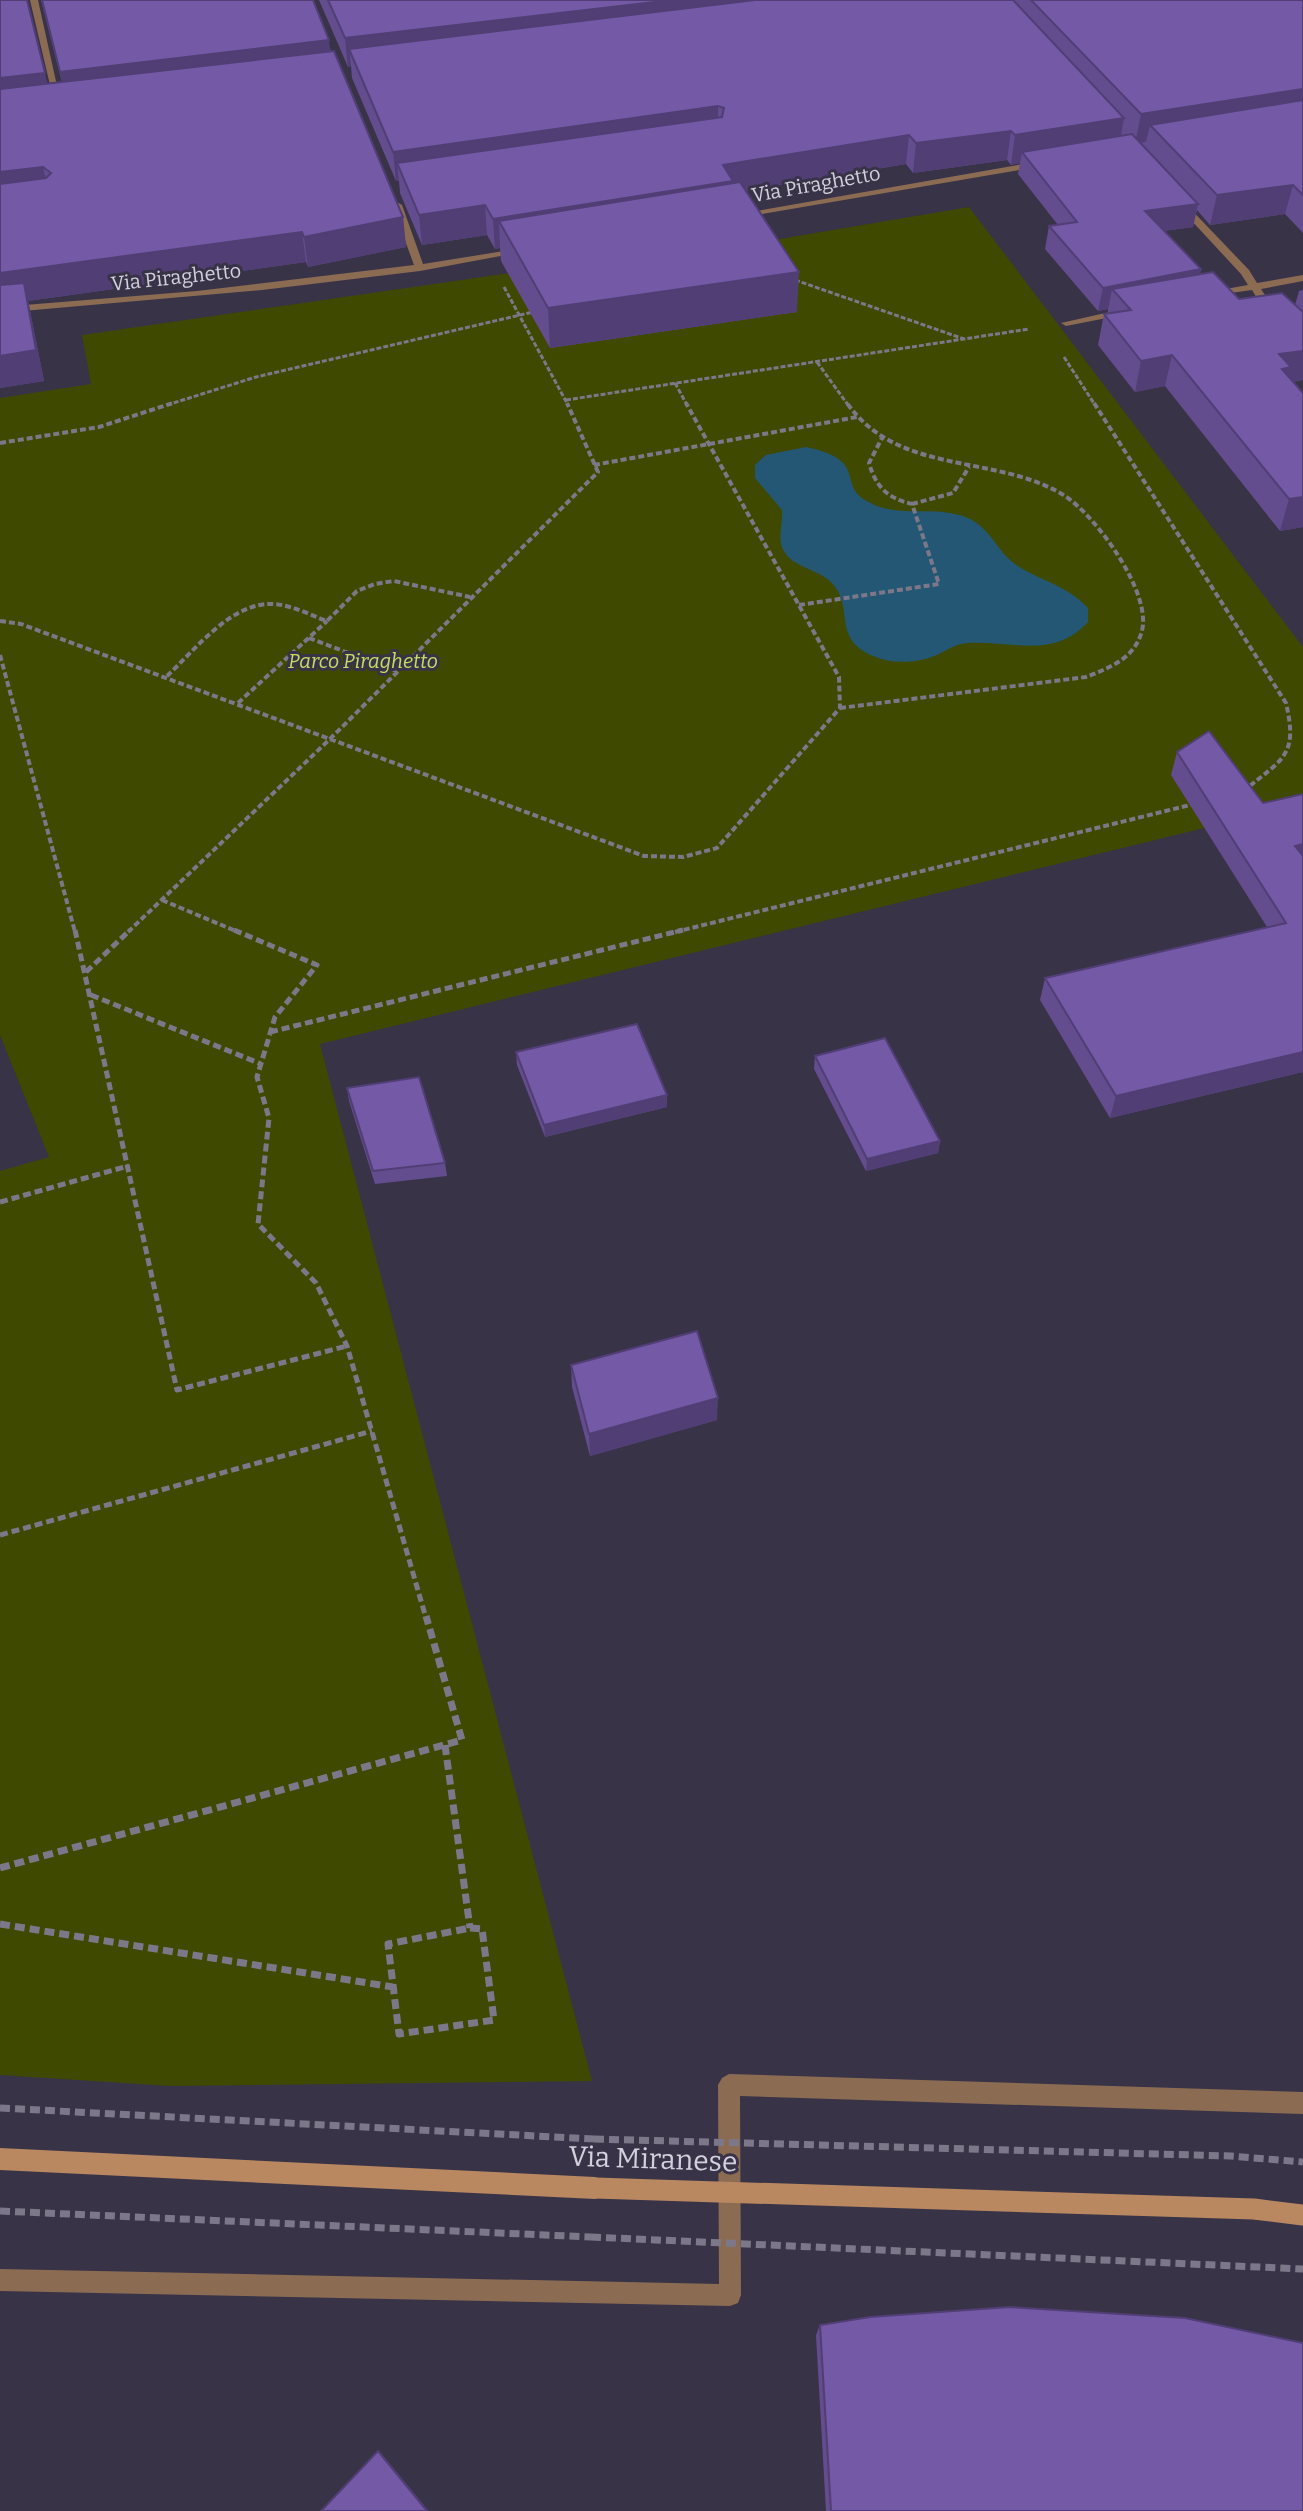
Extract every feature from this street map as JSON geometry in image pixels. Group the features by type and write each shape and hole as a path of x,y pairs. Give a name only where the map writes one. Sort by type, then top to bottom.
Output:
{"street":[{"path":"34,0 60,107"},
{"path":"45,109 75,105"},
{"name":"Via Piraghetto","path":"731,216 1055,162"},
{"path":"390,188 420,268"},
{"path":"1171,193 1255,286 1268,308 1303,344"},
{"name":"Via Piraghetto","path":"0,310 122,302 420,268 531,250"},
{"path":"1205,295 1303,278"},
{"path":"1066,323 1143,308"},
{"path":"0,2280 730,2295 729,2085 1303,2103"},
{"name":"Via Miranese","path":"0,2159 595,2188 1254,2209 1303,2215"}],"path":[{"path":"86,972 331,738 598,472 566,400 484,257"},
{"path":"791,278 964,339"},
{"path":"0,443 99,427 256,377 534,312"},
{"path":"566,400 1066,323"},
{"path":"1044,326 1286,703 1293,734 1283,759 1257,783 1239,792"},
{"path":"0,621 21,624 167,676 644,856 683,857 717,848 840,708 1086,677 1114,666 1134,649 1143,631 1137,589 1115,550 1068,498 1042,484 915,453 863,426 817,362"},
{"path":"675,383 839,677 840,708"},
{"path":"594,465 857,417"},
{"path":"883,436 869,463 881,493 894,501 913,507 953,493 969,467"},
{"path":"799,605 939,584 913,507"},
{"path":"238,703 357,591 394,581 471,598"},
{"path":"167,676 239,612 254,605 274,604 327,621"},
{"path":"309,638 396,671"},
{"path":"0,655 86,972 177,1390 347,1346"},
{"path":"270,1032 1208,800"},
{"path":"0,1868 462,1740 347,1346 316,1283 258,1224 269,1118 257,1077 275,1017 317,965 162,900"},
{"path":"91,995 261,1064"},
{"path":"0,1202 128,1166"},
{"path":"0,1535 372,1431"},
{"path":"445,1745 470,1928"},
{"path":"0,1924 393,1987"},
{"path":"470,1928 482,1929 494,2020 399,2034 388,1944 470,1928"},
{"path":"0,2108 594,2139 1231,2156 1303,2162"},
{"path":"0,2211 1303,2269"}],"green space":[{"name":"Parco Piraghetto","path":"969,207 1303,647 1303,804 320,1044 592,2081 170,2086 0,2075 0,1171 49,1157 0,1035 0,398 91,384 82,335 558,266 591,271"}],"water":[{"path":"806,447 838,458 849,472 857,493 876,505 887,509 955,514 976,522 1015,564 1080,600 1088,608 1088,622 1075,634 1046,645 967,643 915,661 881,659 859,648 847,630 836,588 826,578 795,562 785,553 780,539 782,510 755,478 755,465 766,455"}],"building":[{"path":"0,0 27,0 45,73 0,78"},
{"path":"42,0 313,0 329,40 60,72"},
{"path":"328,0 672,0 345,38"},
{"path":"755,0 1013,0 1124,118 1015,135 1011,131 916,143 909,135 723,165 733,181 493,219 485,205 419,215 397,163 722,117 724,108 718,106 393,152 349,49"},
{"path":"1031,0 1303,0 1303,89 1141,114"},
{"path":"334,51 403,217 304,237 302,232 0,273 0,184 46,178 51,173 43,167 0,172 0,89"},
{"path":"1303,100 1303,195 1293,185 1217,195 1150,125"},
{"path":"1132,134 1198,204 1145,211 1201,269 1103,288 1049,226 1077,222 1022,152"},
{"path":"740,182 799,272 548,308 499,221"},
{"path":"1213,272 1239,299 1282,293 1303,312 1303,351 1279,354 1291,367 1282,369 1303,393 1303,497 1289,499 1172,355 1141,361 1104,314 1131,310 1112,289"},
{"path":"24,283 36,350 0,356 0,285"},
{"path":"1209,731 1263,803 1303,794 1303,844 1295,846 1303,856 1303,1052 1116,1096 1045,978 1286,923 1177,752"},
{"path":"637,1024 667,1095 544,1125 516,1052"},
{"path":"885,1038 940,1141 867,1159 815,1056"},
{"path":"419,1077 445,1163 373,1171 347,1088"},
{"path":"697,1331 718,1398 589,1434 571,1365"},
{"path":"1009,2307 1185,2318 1303,2343 1303,2511 831,2511 820,2325 870,2317"},
{"path":"378,2451 427,2511 321,2511"}]}
